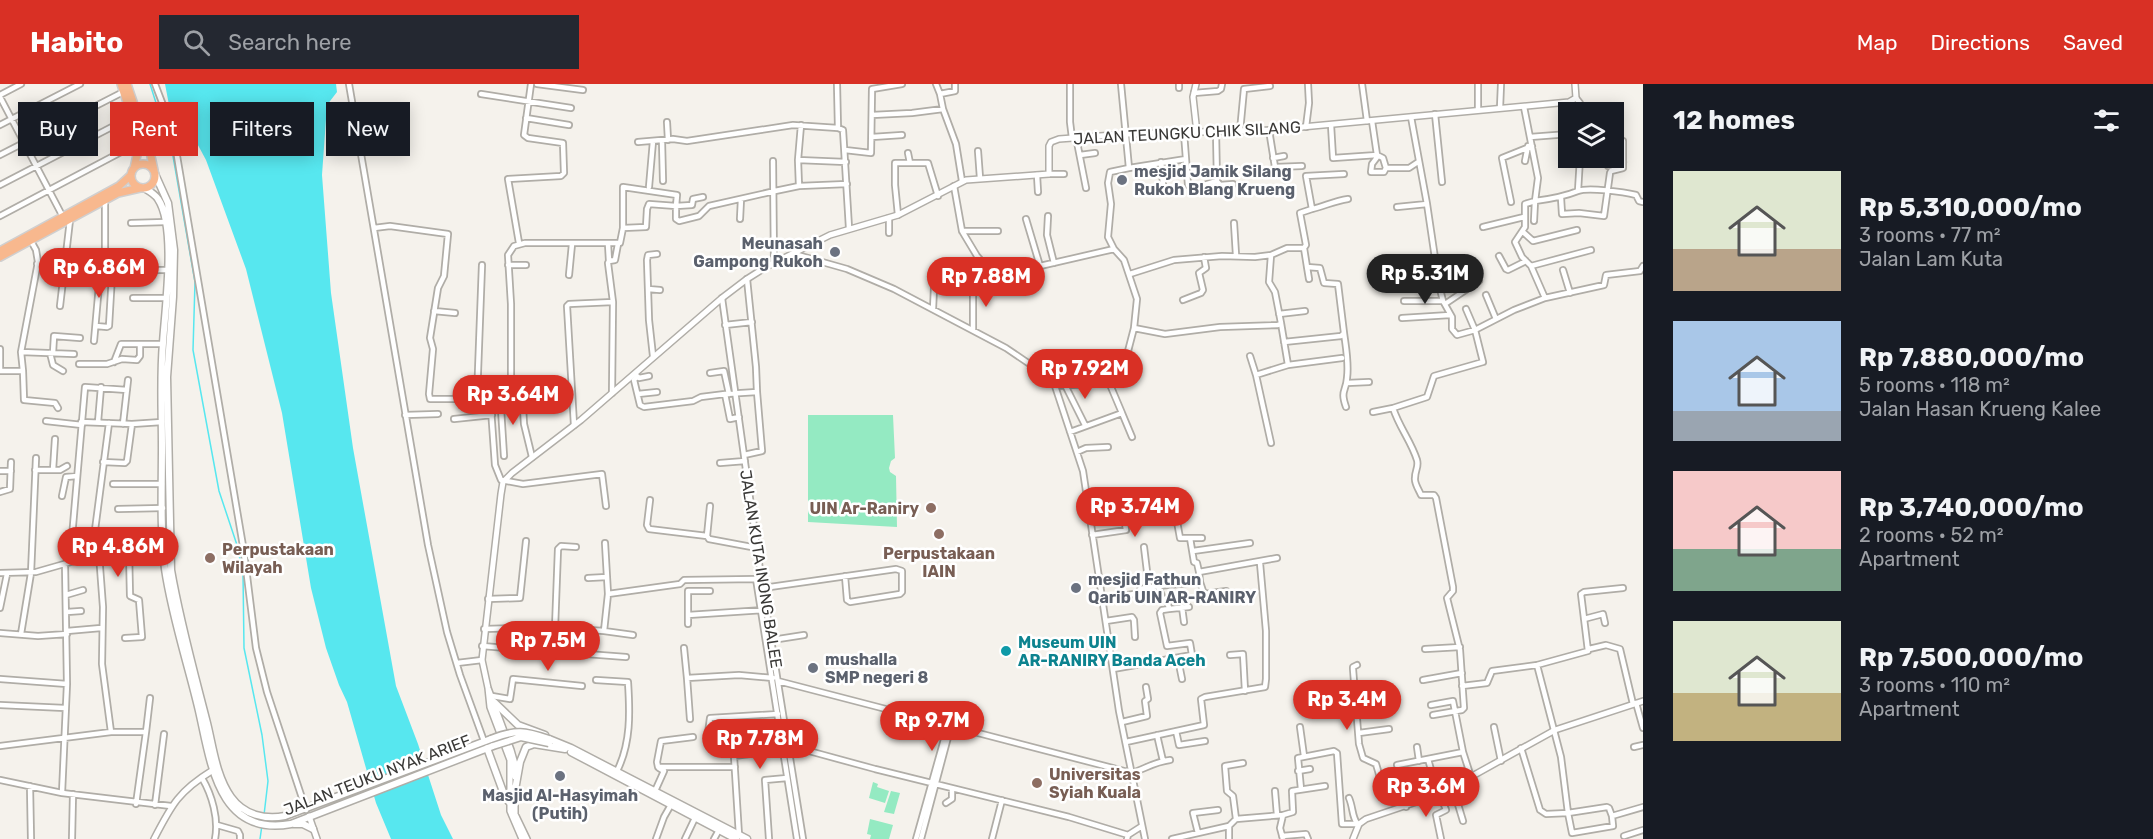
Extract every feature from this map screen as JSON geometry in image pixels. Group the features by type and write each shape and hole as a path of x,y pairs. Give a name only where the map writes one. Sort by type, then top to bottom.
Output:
{"highway":[{"path":"0,251 123,192 153,183 154,172 150,152 127,84"},
{"path":"137,156 132,182 142,188"},
{"path":"0,258 119,186 143,164 149,166 154,172"}],"main road":[{"name":"JALAN TEUKU NYAK ARIEF","path":"154,172 168,204 173,236 174,267 162,422 163,548 172,602 194,682 224,784 236,802 253,814 275,818 309,812 489,743 521,737 549,741 565,747"},
{"name":"JALAN TEUKU NYAK ARIEF","path":"142,188 159,200 166,222 168,270 163,344 170,559 176,600 213,770 228,804 251,822 274,826 291,824 309,812"},
{"path":"493,699 518,724 655,791 695,818 719,830 747,839"},
{"path":"489,743 505,797 511,805"},
{"path":"515,790 520,762 526,747 534,744 565,747 737,837"},
{"path":"291,824 303,824 313,829"}],"street":[{"path":"18,133 0,96 21,84"},
{"path":"0,125 80,84"},
{"path":"155,84 171,126 177,156 244,552 256,648 267,692 317,839"},
{"path":"348,84 377,227 405,415 432,568 457,663 489,743"},
{"path":"519,243 508,180 561,176 564,173 563,143 526,137 524,133 531,84"},
{"path":"537,84 582,90"},
{"path":"837,84 838,128"},
{"path":"845,150 871,153 872,89 902,84"},
{"path":"936,84 956,144 962,181"},
{"path":"939,94 955,91 955,84"},
{"path":"1070,84 1070,122 1080,155 1086,188"},
{"path":"1121,84 1129,168"},
{"path":"1196,84 1193,102 1197,133"},
{"path":"1194,93 1218,91 1222,84"},
{"path":"1306,127 1309,103 1308,84"},
{"path":"1362,84 1378,155 1372,164 1371,172 1384,172 1386,168 1409,168 1418,162"},
{"path":"1478,84 1478,110"},
{"path":"1500,108 1501,84"},
{"path":"1575,84 1576,98 1579,102"},
{"path":"1240,131 1244,89 1270,86"},
{"path":"97,102 122,88"},
{"path":"481,94 572,108"},
{"name":"JALAN TEUNGKU CHIK SILANG","path":"1049,174 1050,143 1059,139 1127,134 1269,130 1524,107 1569,102 1576,98"},
{"path":"1524,107 1538,177 1534,221"},
{"path":"872,115 912,114 943,109"},
{"path":"1435,114 1442,182"},
{"path":"1411,117 1439,285 1450,315 1452,329 1456,335 1475,330 1545,298 1604,285 1606,275 1640,271 1643,266"},
{"path":"525,118 569,125"},
{"path":"667,122 668,140"},
{"path":"799,186 798,160 801,125"},
{"path":"638,142 687,141 777,126 801,125 843,130 849,228"},
{"path":"1331,125 1333,158 1378,155 1383,158 1386,168"},
{"path":"0,185 110,128"},
{"path":"1269,130 1276,168 1302,166"},
{"path":"1216,132 1217,180 1220,185 1233,184"},
{"path":"1184,133 1188,185"},
{"path":"873,136 902,135"},
{"path":"1530,137 1558,135"},
{"path":"649,188 653,141"},
{"path":"662,141 663,181"},
{"path":"0,155 18,146"},
{"path":"1525,160 1530,146"},
{"path":"1512,202 1502,159 1504,156 1530,146"},
{"path":"978,151 980,178"},
{"path":"908,153 910,164"},
{"path":"1080,155 1095,153"},
{"path":"30,156 48,190 67,219 60,306"},
{"path":"0,216 113,156"},
{"path":"1273,158 1284,156"},
{"path":"1132,437 1104,364 1127,355 1134,328 1137,299 1130,274 1122,257 1114,249 1108,237 1111,204 1109,174 1113,170 1186,159"},
{"path":"798,160 846,162"},
{"path":"774,161 774,264"},
{"path":"1161,162 1163,184"},
{"path":"898,215 894,166 896,163 929,164 938,196"},
{"path":"1578,191 1579,168"},
{"path":"1561,198 1562,214 1579,213 1603,217 1610,173 1622,168"},
{"path":"527,839 511,805 515,790 515,764 480,660 503,482 635,375 653,356 722,298 747,279 774,264 830,235 898,215 938,196 962,181 1064,174"},
{"path":"1312,209 1306,176 1344,174"},
{"path":"1036,176 1038,192"},
{"path":"1204,185 1217,180"},
{"path":"609,261 615,260 618,244 622,240 623,187 677,195 676,219 679,221 699,216 709,206 775,191 799,186 847,184"},
{"path":"954,186 962,231 977,256 999,281"},
{"path":"1545,298 1531,266 1515,242 1523,232 1525,204 1561,198 1578,191 1607,191 1636,195 1639,201 1643,202"},
{"path":"623,228 646,227 647,209 650,204 693,205 693,199 703,197"},
{"path":"740,219 741,199"},
{"path":"1309,279 1300,213 1327,206 1331,202 1348,199"},
{"path":"105,201 105,272"},
{"path":"1397,207 1427,204"},
{"path":"1048,216 1047,235 1054,263"},
{"path":"1483,227 1524,217"},
{"path":"889,218 889,233"},
{"path":"1026,219 1040,266"},
{"path":"131,223 166,222"},
{"path":"1234,224 1236,255"},
{"path":"377,227 448,233 444,278 438,288 430,342 433,349 429,397 433,401 477,398 540,389"},
{"path":"1523,232 1533,241 1577,230"},
{"path":"962,231 998,231"},
{"path":"21,406 24,400 21,352 37,264 36,250 31,241"},
{"path":"511,392 509,251 519,243 618,244"},
{"path":"569,275 572,244"},
{"path":"608,244 613,302 612,393"},
{"path":"1130,274 1162,262 1204,257 1272,255 1287,248 1304,248"},
{"path":"950,283 954,287 973,287 1037,271 1040,266 1114,249"},
{"path":"1531,266 1591,250"},
{"path":"653,356 649,320 647,256 657,254"},
{"path":"794,254 847,269 894,289 973,330 1026,361 1054,385 1077,452 1088,503 1101,599 1145,839"},
{"path":"1272,255 1269,282 1275,292 1288,365"},
{"path":"37,264 57,262 65,256"},
{"path":"1499,256 1508,270 1526,261"},
{"path":"1183,300 1203,290 1199,273 1206,267 1204,257"},
{"path":"477,398 482,265"},
{"path":"508,265 526,265"},
{"path":"1307,267 1320,268 1324,283 1338,284 1348,356 1347,383 1342,391 1346,407"},
{"path":"134,270 168,270"},
{"path":"1563,270 1570,292"},
{"path":"94,341 100,274 105,272"},
{"path":"96,326 109,326 112,275 105,272"},
{"path":"744,455 762,451 747,279"},
{"path":"1404,301 1444,302 1479,281"},
{"path":"973,287 973,330"},
{"path":"933,309 934,288"},
{"path":"648,290 660,290"},
{"path":"1486,295 1496,319"},
{"path":"133,298 167,298"},
{"name":"JALAN KUTA INONG BALEE","path":"722,298 730,394 739,417 773,678 797,839"},
{"path":"574,425 567,306 613,302"},
{"path":"1373,412 1428,396 1434,376 1483,362 1475,330 1466,309"},
{"path":"434,311 455,313"},
{"path":"1279,314 1305,311"},
{"path":"1402,318 1450,315"},
{"path":"725,325 752,322"},
{"path":"1134,328 1165,334 1281,323"},
{"path":"1284,342 1341,336 1344,333"},
{"path":"63,371 52,365 51,353 54,336 80,338"},
{"path":"79,364 107,364 122,359 139,358 140,344"},
{"path":"114,362 120,345 163,344"},
{"path":"0,349 0,371 23,371"},
{"path":"21,352 74,354"},
{"path":"1250,356 1271,443"},
{"path":"1054,385 1058,376 1056,357"},
{"path":"1256,375 1288,365 1342,358"},
{"path":"1054,385 1091,384 1092,366"},
{"path":"710,373 724,371 730,394 730,419 739,417"},
{"path":"635,375 634,380 640,405 644,407 693,401 701,397 757,392"},
{"path":"635,375 649,376"},
{"path":"123,424 129,380"},
{"path":"1347,383 1369,382"},
{"path":"1065,385 1085,425"},
{"path":"74,561 69,543 72,537 86,387 128,390"},
{"path":"98,422 101,387"},
{"path":"522,391 524,424 532,457"},
{"path":"638,394 657,392"},
{"path":"500,393 504,456"},
{"path":"490,396 495,465 503,482 523,484 602,474 606,506"},
{"path":"24,400 55,403 58,408"},
{"path":"1393,408 1402,429 1410,440 1419,465 1415,480 1421,495 1434,495 1436,498 1454,587 1447,598 1460,648 1464,708 1433,715"},
{"path":"1070,432 1122,412"},
{"path":"405,415 438,414"},
{"path":"454,419 492,415"},
{"path":"46,421 123,424 162,422"},
{"path":"95,530 109,423"},
{"path":"103,462 125,464 132,424"},
{"path":"53,470 55,438"},
{"path":"1077,452 1086,448 1108,447"},
{"path":"21,634 32,573 36,458"},
{"path":"720,463 745,461"},
{"path":"0,492 10,489 11,462"},
{"path":"36,470 62,470 67,466"},
{"path":"0,471 11,471"},
{"path":"62,496 66,477 77,476"},
{"path":"113,484 162,484"},
{"path":"1092,535 1126,531 1120,494 1129,494"},
{"path":"1088,503 1121,498"},
{"path":"650,500 647,525 649,529 707,536"},
{"path":"710,506 707,536 710,541 757,548"},
{"path":"118,509 163,508"},
{"path":"1176,516 1180,538 1202,538"},
{"path":"117,552 119,535 163,534"},
{"path":"1190,538 1194,562 1197,563 1204,594 1226,591"},
{"path":"488,599 520,598 526,541"},
{"path":"604,631 608,594 605,543"},
{"path":"1192,551 1250,543"},
{"path":"555,628 558,549 561,546 576,547"},
{"path":"1144,547 1149,588"},
{"path":"0,573 32,573 99,554 163,548"},
{"path":"125,639 142,637 139,600 130,595 129,551"},
{"path":"99,554 103,607 102,664 111,732"},
{"path":"1199,572 1260,563 1277,558"},
{"path":"1126,742 1204,724 1201,699 1265,687 1266,631 1260,563"},
{"path":"62,793 67,684 65,564"},
{"path":"763,588 845,576 900,569 902,571 902,592 852,602 848,600 845,576"},
{"path":"0,608 7,574"},
{"path":"588,578 607,577"},
{"name":"JALAN KUTA INONG BALEE","path":"608,594 642,591 680,584 684,580 756,579 772,640 803,839"},
{"path":"1101,599 1138,593 1140,589 1200,582"},
{"path":"1158,586 1163,599 1167,599 1169,609"},
{"path":"1589,649 1582,592 1623,588"},
{"path":"66,595 83,590"},
{"path":"688,624 688,591 710,591"},
{"path":"1182,607 1184,622"},
{"path":"1113,669 1192,656 1190,643 1167,646 1160,613 1162,610 1189,607"},
{"path":"688,615 764,610"},
{"path":"67,612 81,611"},
{"path":"1584,618 1603,614 1605,623"},
{"path":"1106,621 1132,617 1135,637"},
{"path":"0,633 38,636 102,628"},
{"path":"484,629 555,628 633,635"},
{"path":"772,640 804,635"},
{"path":"1462,686 1487,683 1492,671 1537,664 1606,645 1620,649 1634,704 1641,714 1643,728"},
{"path":"482,646 626,657"},
{"path":"684,648 690,719"},
{"path":"1425,649 1460,648"},
{"path":"1230,656 1243,654 1245,691"},
{"path":"1178,659 1182,679"},
{"path":"457,663 480,660"},
{"path":"1521,748 1541,812 1546,814 1569,813 1607,807 1612,816 1613,826 1574,833 1572,831 1569,813 1555,730 1537,664"},
{"path":"1357,665 1353,667 1363,758 1376,764 1383,790 1400,789 1406,807"},
{"path":"1424,680 1462,673"},
{"path":"687,678 739,675 773,678"},
{"path":"0,679 67,684"},
{"path":"493,699 510,699 513,679 582,686"},
{"path":"596,680 628,682 629,726 625,752 617,771"},
{"path":"778,681 1132,773 1150,767 1155,762 1170,760"},
{"path":"1122,722 1147,716 1146,687"},
{"path":"488,688 490,707 510,760 511,805 522,839"},
{"path":"136,804 150,698"},
{"path":"1431,705 1452,700 1471,777"},
{"path":"1300,789 1297,759 1334,750 1342,824 1358,824 1366,819 1439,794 1555,730 1643,701"},
{"path":"1327,705 1357,702"},
{"path":"0,705 65,708"},
{"path":"708,733 710,718 778,714"},
{"path":"918,839 950,725"},
{"path":"1300,727 1304,756"},
{"path":"1494,727 1500,761"},
{"path":"1359,733 1389,729"},
{"path":"1176,731 1179,745 1205,741"},
{"path":"0,746 111,732 146,732"},
{"path":"155,805 164,734"},
{"path":"1157,735 1163,761"},
{"path":"655,791 664,771 659,768 657,762 661,741 693,737"},
{"path":"787,745 952,789 1069,817 1127,837 1142,826"},
{"path":"1634,747 1643,745"},
{"path":"1417,747 1419,761"},
{"path":"737,837 734,758 736,755 783,750"},
{"path":"1397,765 1463,752"},
{"path":"1428,759 1446,810 1436,815 1441,839"},
{"path":"1236,819 1233,796 1227,791 1225,766 1243,763"},
{"path":"659,768 735,767"},
{"path":"1298,771 1310,769"},
{"path":"154,839 171,806 183,792 213,770"},
{"path":"202,778 217,825 215,839"},
{"path":"769,839 765,780 787,778"},
{"path":"0,780 62,793 136,804 171,806"},
{"path":"30,786 31,839"},
{"path":"1172,839 1194,836 1229,826 1236,819 1293,812 1291,792 1325,786"},
{"path":"946,803 952,800 952,789"},
{"path":"1449,789 1457,801 1462,821"},
{"path":"1275,791 1282,837 1306,834 1308,839"},
{"path":"72,839 73,794"},
{"path":"1349,798 1353,807 1354,820 1358,824"},
{"path":"992,839 1002,800"},
{"path":"656,839 672,803"},
{"path":"1612,816 1643,807"},
{"path":"1194,836 1193,813 1218,810"},
{"path":"686,839 695,818"},
{"path":"1353,839 1358,824"},
{"path":"217,825 237,831 240,839"},
{"path":"1229,826 1229,839"},
{"path":"714,839 719,830"},
{"path":"1624,836 1643,830"}],"green space":[{"path":"808,415 893,415 895,458 891,461 889,468 890,472 896,476 897,527 808,522"},
{"path":"873,782 878,784 877,787 889,791 885,803 869,798"},
{"path":"891,791 900,793 894,814 884,812"},
{"path":"870,819 893,825 889,839 870,839 871,835 867,834"}],"water":[{"path":"165,84 336,84 337,92 329,102 326,102 322,175 331,293 353,448 396,686 441,815 453,839 391,839 376,803 347,702 326,648 311,588 282,413 246,269 206,160 198,145 198,102 168,102"}],"waterway":[{"path":"150,84 173,156 195,282 193,350 219,491 237,545 243,574 244,648 262,735 268,781 264,815"},
{"path":"260,839 262,825"}],"place":[{"name":"mesjid Jamik Silang Rukoh Blang Krueng","path":"1122,180"},
{"name":"Meunasah Gampong Rukoh","path":"835,252"},
{"name":"UIN Ar-Raniry","path":"931,508"},
{"name":"Perpustakaan IAIN","path":"939,534"},
{"name":"Perpustakaan Wilayah","path":"210,558"},
{"name":"mesjid Fathun Qarib UIN AR-RANIRY","path":"1076,588"},
{"name":"Museum UIN AR-RANIRY Banda Aceh","path":"1006,651"},
{"name":"mushalla SMP negeri 8","path":"813,668"},
{"name":"Masjid Al-Hasyimah (Putih)","path":"560,776"},
{"name":"Universitas Syiah Kuala","path":"1037,783"}]}
